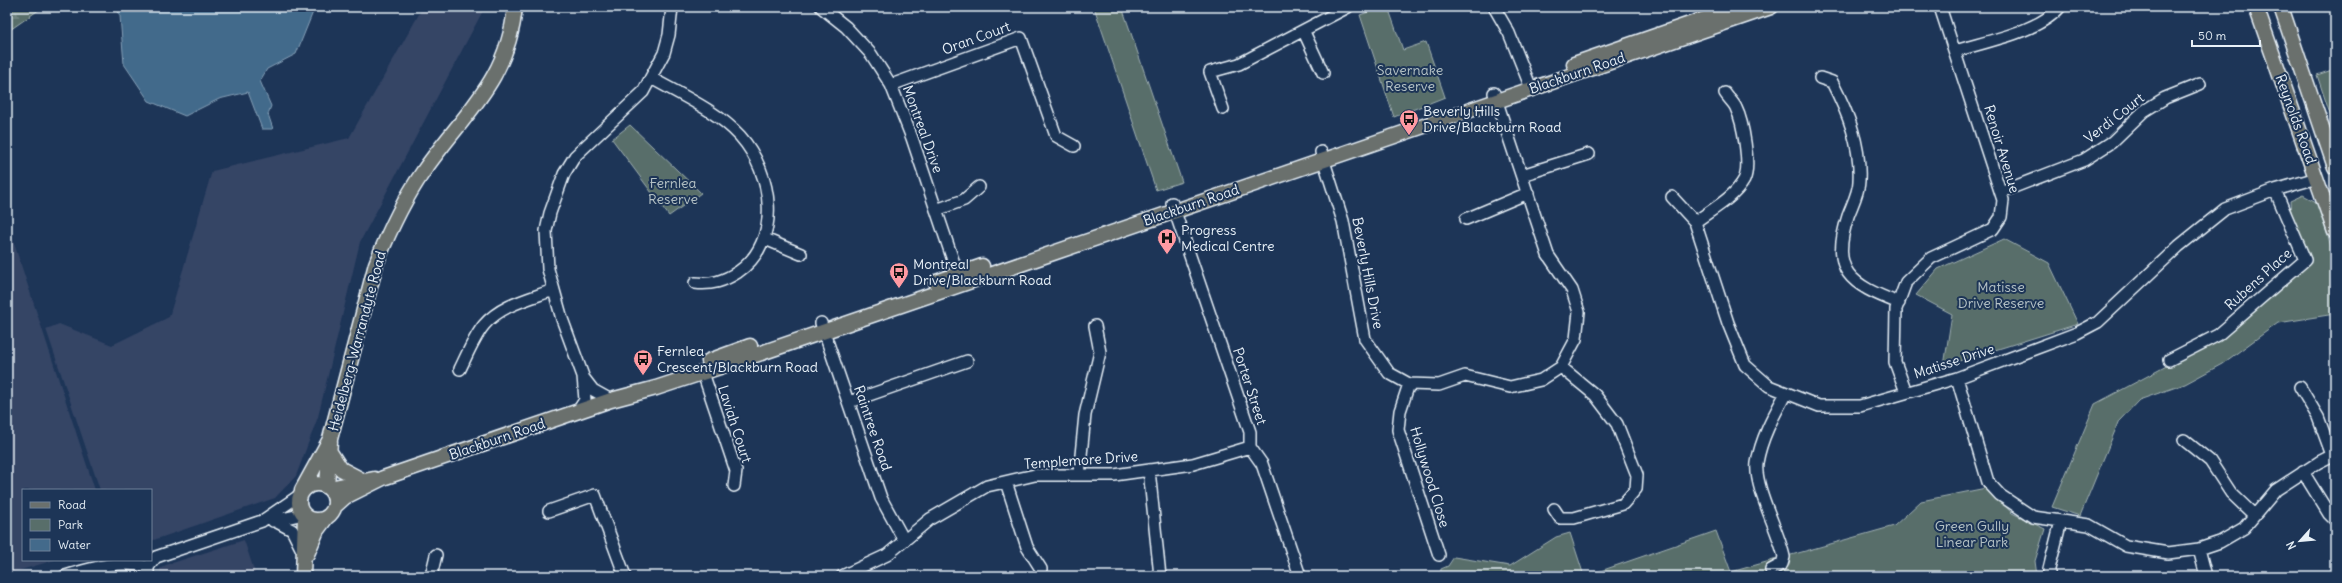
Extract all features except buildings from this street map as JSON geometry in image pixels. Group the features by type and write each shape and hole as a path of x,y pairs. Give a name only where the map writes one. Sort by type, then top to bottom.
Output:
{"main road":[{"name":"Heidelberg-Warrandyte Road","path":"328,487 330,446 376,264 387,236 404,202 424,171 481,100 491,82 502,61 508,42 514,7"},
{"name":"Blackburn Road","path":"330,512 345,497 383,478 610,400 703,372 822,327 960,279 1495,97 1693,21 1739,7"},
{"name":"Blackburn Road","path":"1530,84 1771,7"},
{"name":"Reynolds Road","path":"2256,7 2335,232"},
{"name":"Reynolds Road","path":"2281,7 2335,167"},
{"path":"2317,178 2335,172"},
{"name":"Blackburn Road","path":"610,400 715,358 822,327"},
{"name":"Heidelberg-Warrandyte Road","path":"301,493 330,446"},
{"path":"330,446 341,469 362,480"},
{"name":"Blackburn Road","path":"328,487 362,480 383,478"},
{"path":"303,576 305,560 304,515 299,505 301,493 314,483 328,487 334,495 330,512 317,530 305,560"},
{"path":"304,515 315,520 330,512"}],"street":[{"path":"578,411 585,400 583,376 553,290 548,269 546,231 555,194 564,174 575,156 643,92 651,78 667,41 672,7"},
{"name":"Montreal Drive","path":"821,7 846,28 871,54 891,85 912,138 960,279"},
{"path":"1223,109 1210,72 1239,64 1304,32 1348,7"},
{"path":"1494,7 1509,33 1530,84"},
{"name":"Renoir Avenue","path":"1906,392 1895,362 1896,309 1906,282 1931,258 1993,229 2001,217 2003,200 1940,7"},
{"path":"1955,51 2027,28 2052,17 2060,7"},
{"path":"1304,32 1323,73"},
{"name":"Oran Court","path":"891,85 1021,38 1056,136 1074,146"},
{"path":"651,78 723,121 741,137 756,158 766,184 768,225 765,239 757,253 745,267 732,276 708,284 695,283"},
{"path":"1820,78 1832,82 1846,108 1858,147 1859,182 1843,232 1840,248 1843,262 1851,278 1868,291 1898,303"},
{"name":"Verdi Court","path":"2001,192 2084,160 2112,142 2144,111 2160,101 2200,84"},
{"path":"1695,222 1728,198 1744,179 1746,157 1745,142 1736,108 1724,93"},
{"name":"Beverly Hills Drive","path":"1322,156 1343,221 1365,339 1389,373 1409,384 1439,385 1465,376 1510,387 1541,380 1560,367 1576,339 1579,312 1572,290 1548,255 1495,97"},
{"path":"1522,175 1589,154"},
{"name":"Matisse Drive","path":"1672,197 1695,222 1728,323 1745,365 1769,386 1818,406 1860,406 1957,378 2077,333 2098,322 2179,246 2225,209 2275,190 2317,178"},
{"path":"936,210 964,200 979,187"},
{"name":"Rubens Place","path":"2169,360 2218,334 2305,260 2275,190"},
{"path":"1466,219 1528,193"},
{"name":"Porter Street","path":"1174,206 1250,432 1250,447 1262,464 1300,576"},
{"path":"765,239 801,254"},
{"path":"460,369 483,326 493,317 508,307 553,290"},
{"path":"1079,475 1085,415 1100,352 1095,326"},
{"name":"Raintree Road","path":"822,327 882,498 904,540"},
{"path":"849,402 967,361"},
{"path":"1554,509 1560,518 1574,518 1623,504 1636,489 1637,475 1617,424 1595,395 1560,367"},
{"name":"Laviah Court","path":"703,372 736,471 734,486"},
{"path":"583,376 593,390 610,400"},
{"path":"1957,378 1988,482 2000,495 2033,517 2089,525 2126,546 2168,553 2199,549 2220,542 2244,528 2276,490 2303,472 2333,455 2318,417 2300,387"},
{"name":"Hollywood Close","path":"1409,384 1400,411 1398,430 1439,555"},
{"path":"1771,570 1782,564 1784,557 1761,487 1757,464 1767,429 1786,393"},
{"path":"2184,440 2210,461 2231,493 2254,515"},
{"name":"Templemore Drive","path":"842,576 887,555 930,519 988,486 1035,475 1114,475 1193,464 1250,447"},
{"path":"1149,470 1160,576"},
{"path":"2303,472 2329,514 2335,520"},
{"path":"1006,482 1027,547 1041,569"},
{"path":"65,576 107,565 131,562 148,572 156,557 262,521 301,493"},
{"path":"550,511 595,495 625,576"},
{"path":"262,521 275,521 304,515"},
{"path":"275,521 292,530 297,536 305,560"},
{"path":"2049,576 2049,569 2060,521"},
{"path":"2199,549 2206,576"},
{"path":"431,576 436,555"}],"shaded area":[{"path":"423,7 485,7 360,242 318,417 296,476 275,498 152,541 152,489 100,489 46,329 59,324 112,345 169,317 212,171 349,138"},
{"path":"7,222 95,489 22,489 22,561 52,561 7,574"},
{"path":"244,540 256,576 160,576 160,569 166,565"}],"green space":[{"path":"7,7 43,7 7,32"},
{"path":"1094,7 1122,7 1182,182 1156,190"},
{"name":"Savernake Reserve","path":"1382,7 1388,7 1403,50 1426,42 1445,97 1394,117 1360,15"},
{"path":"2335,69 2335,129 2317,75"},
{"name":"Fernlea Reserve","path":"630,125 701,193 669,216 612,139"},
{"path":"2303,195 2318,203 2335,260 2335,314 2278,323 2222,364 2185,384 2139,400 2119,421 2080,516 2052,507 2095,404 2223,336 2311,258 2291,213 2290,201"},
{"name":"Matisse Drive Reserve","path":"2004,239 2049,263 2078,324 1944,366 1952,314 1916,295 1938,269"},
{"name":"Green Gully Linear Park","path":"1986,488 2012,513 2045,529 2035,561 2037,576 1586,576 1716,531 1731,572 1894,526 1921,501"},
{"path":"1570,533 1584,576 1440,576 1441,569 1448,566 1454,557 1510,566 1556,537"}],"water":[{"path":"116,7 315,7 296,54 267,69 260,81 271,106 268,114 273,129 262,129 248,92 219,99 185,116 149,101 124,64 120,16"}],"place":[{"name":"Beverly Hills Drive/Blackburn Road","path":"1409,136"},
{"name":"Progress Medical Centre","path":"1167,255"},
{"name":"Montreal Drive/Blackburn Road","path":"899,289"},
{"name":"Fernlea Crescent/Blackburn Road","path":"643,376"}]}
